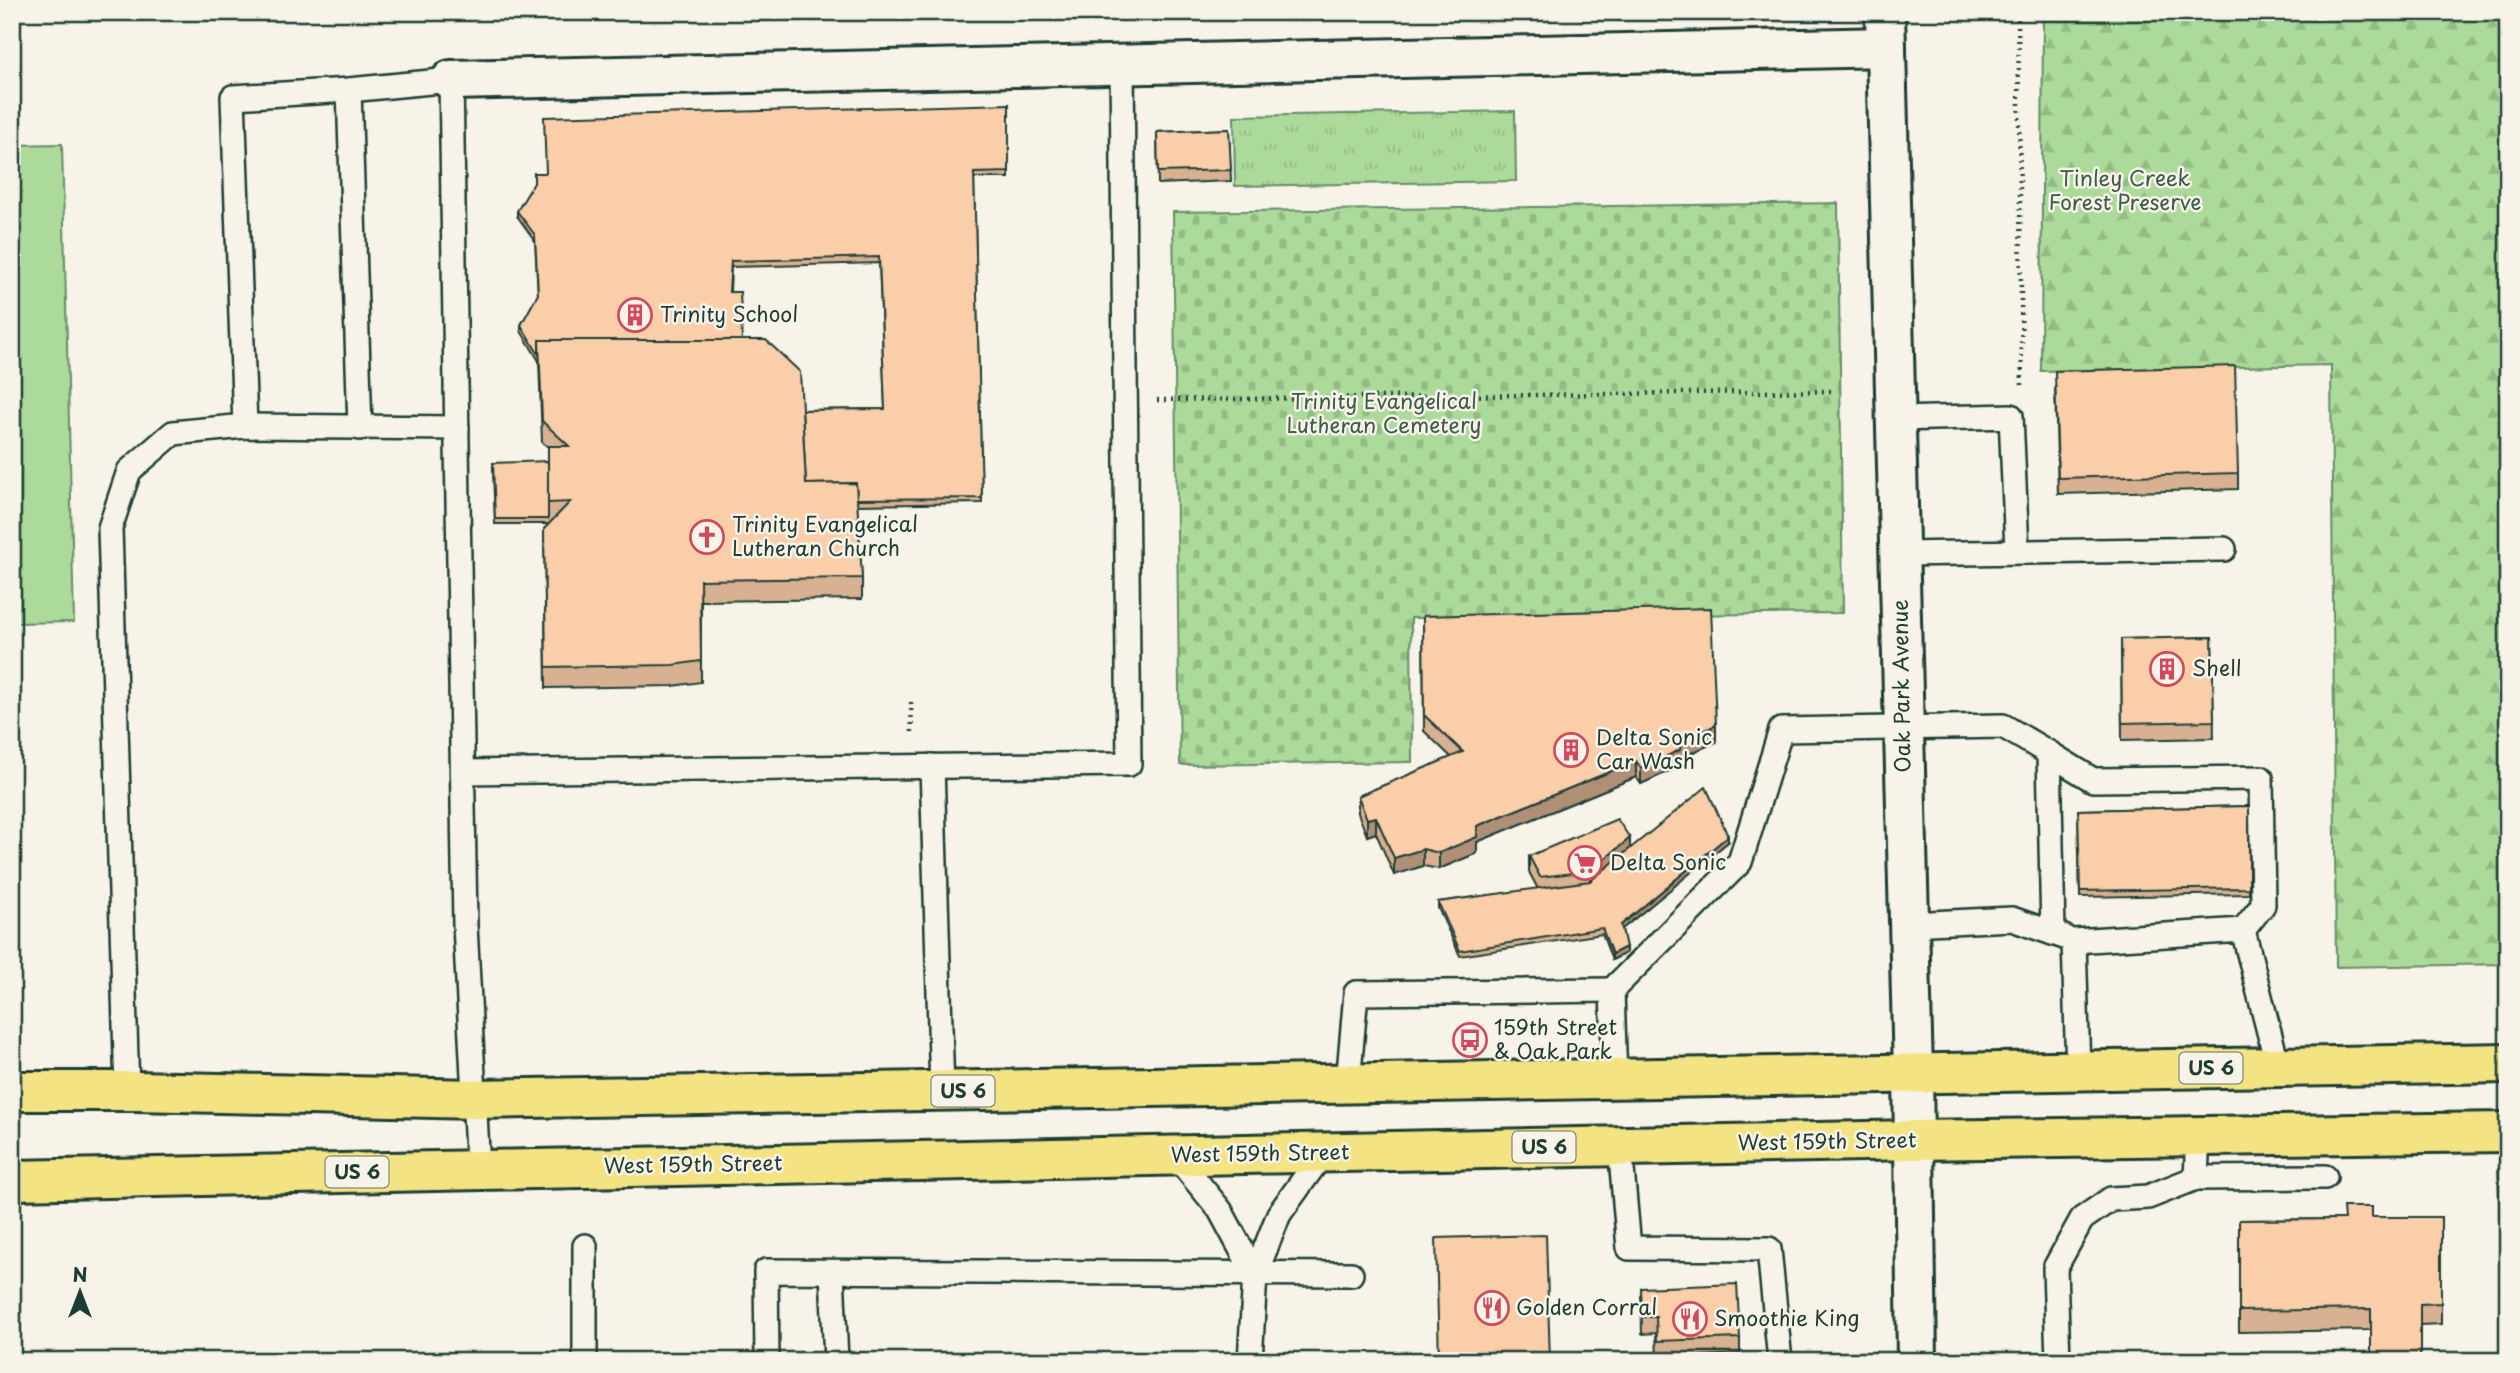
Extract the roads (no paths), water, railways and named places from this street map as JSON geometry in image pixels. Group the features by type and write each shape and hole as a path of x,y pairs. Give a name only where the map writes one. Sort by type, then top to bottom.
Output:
{"main road":[{"name":"US 6","path":"12,1091 475,1099 2508,1063"},
{"name":"West 159th Street","path":"12,1180 1913,1140 2508,1132"}],"street":[{"path":"451,80 1122,67 1885,30"},
{"name":"Oak Park Avenue","path":"1885,30 1913,1072 1917,1361"}],"lane":[{"path":"464,772 1129,764 1122,67"},
{"path":"245,426 233,97 451,80 465,925 478,1170"},
{"path":"349,90 360,428"},
{"path":"1896,419 2011,416 2017,550"},
{"path":"127,1091 110,528 129,471 173,433 245,426 457,428"},
{"path":"1900,554 2224,548"},
{"path":"1349,1084 1356,993 1612,990 1740,862 1780,730 1903,730 2003,726 2093,779 2261,778 2263,905 2243,930 2074,941 2012,919 1909,924"},
{"path":"2049,753 2053,933"},
{"path":"932,766 942,1091"},
{"path":"2243,930 2278,1067"},
{"path":"2074,941 2078,1070"},
{"path":"1612,990 1615,1080"},
{"path":"2196,1178 2198,1135"},
{"path":"1620,1146 1629,1248 1769,1250 1780,1361"},
{"path":"1250,1361 1255,1275 1279,1214 1323,1153"},
{"path":"1175,1155 1220,1210 1255,1275"},
{"path":"2058,1361 2055,1268 2082,1219 2111,1199 2148,1197 2196,1178 2325,1177"},
{"path":"585,1246 585,1361"},
{"path":"768,1361 766,1271 1351,1274"},
{"path":"832,1272 836,1361"}],"place":[{"name":"Trinity School","path":"635,315"},
{"name":"Trinity Evangelical Lutheran Church","path":"707,537"},
{"name":"Shell","path":"2167,669"},
{"name":"Delta Sonic Car Wash","path":"1571,750"},
{"name":"Delta Sonic","path":"1585,863"},
{"name":"159th Street & Oak Park","path":"1470,1040"},
{"name":"Golden Corral","path":"1492,1308"},
{"name":"Smoothie King","path":"1690,1319"}],"park label":[{"name":"Tinley Creek Forest Preserve","path":"2125,191"},
{"name":"Trinity Evangelical Lutheran Cemetery","path":"1384,414"}]}
